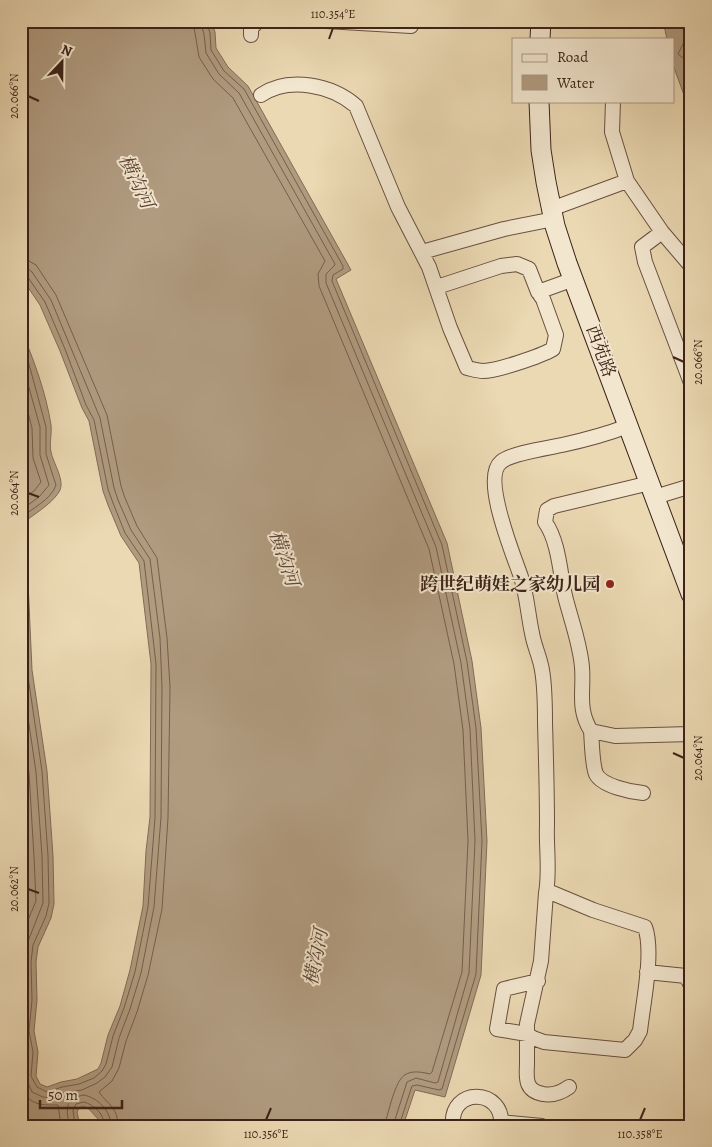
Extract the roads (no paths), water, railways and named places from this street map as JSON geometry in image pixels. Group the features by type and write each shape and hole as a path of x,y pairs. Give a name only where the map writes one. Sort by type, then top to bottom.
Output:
{"main road":[{"path":"540,21 540,38"},
{"name":"西苑路","path":"539,102 541,150 553,214 574,280 691,594"}],"street":[{"path":"251,35 251,28 258,21"},
{"path":"326,21 411,26 414,21"},
{"path":"261,95 278,86 302,86 330,90 346,97 356,106 398,207 422,252 437,287 450,328 467,368 483,371 530,358 553,349 556,335 543,299 538,292 529,269 517,264 492,268 437,287"},
{"path":"613,102 612,132 627,181 662,232 691,266"},
{"path":"422,252 553,214 627,181"},
{"path":"662,232 642,246 645,262 691,383"},
{"path":"538,292 574,280"},
{"path":"569,1087 550,1095 536,1092 529,1088 526,1077 527,1024 541,961 548,866 546,848 548,773 545,703 542,669 532,633 522,580 497,505 494,484 495,469 501,462 516,456 604,434 628,426"},
{"path":"643,793 622,790 603,781 596,775 591,731 583,714 580,655 552,532 546,522 547,510 554,506 606,492 691,486"},
{"path":"591,731 615,736 676,736 691,734"},
{"path":"538,981 504,989 500,1003 497,1029 527,1034 544,1042 625,1050 635,1040 640,1031 647,972 648,936 645,927 593,910 550,892 546,893"},
{"path":"647,972 689,978"},
{"path":"453,1126 454,1110 459,1103 474,1096 483,1097 496,1106 500,1112 501,1124 542,1126"}],"water":[{"name":"横沟河","path":"21,21 211,21 215,32 216,48 228,67 248,86 351,270 336,279 447,543 472,661 481,728 487,841 481,975 445,1097 415,1090 403,1126 100,1126 99,1120 89,1109 83,1106 77,1112 80,1126 21,1126 21,575 28,582 32,670 47,771 53,856 54,904 51,918 38,947 36,962 37,1000 34,1031 38,1052 36,1076 40,1084 47,1087 77,1079 98,1069 108,1035 120,1006 130,970 143,906 150,817 151,664 139,563 121,536 103,491 89,421 40,305 21,277"},
{"path":"663,21 691,21 691,114 674,68 674,38 667,38"},
{"path":"21,330 43,389 51,425 51,452 61,488 46,506 21,525"}],"place":[{"name":"跨世纪萌娃之家幼儿园","path":"610,584"}]}
